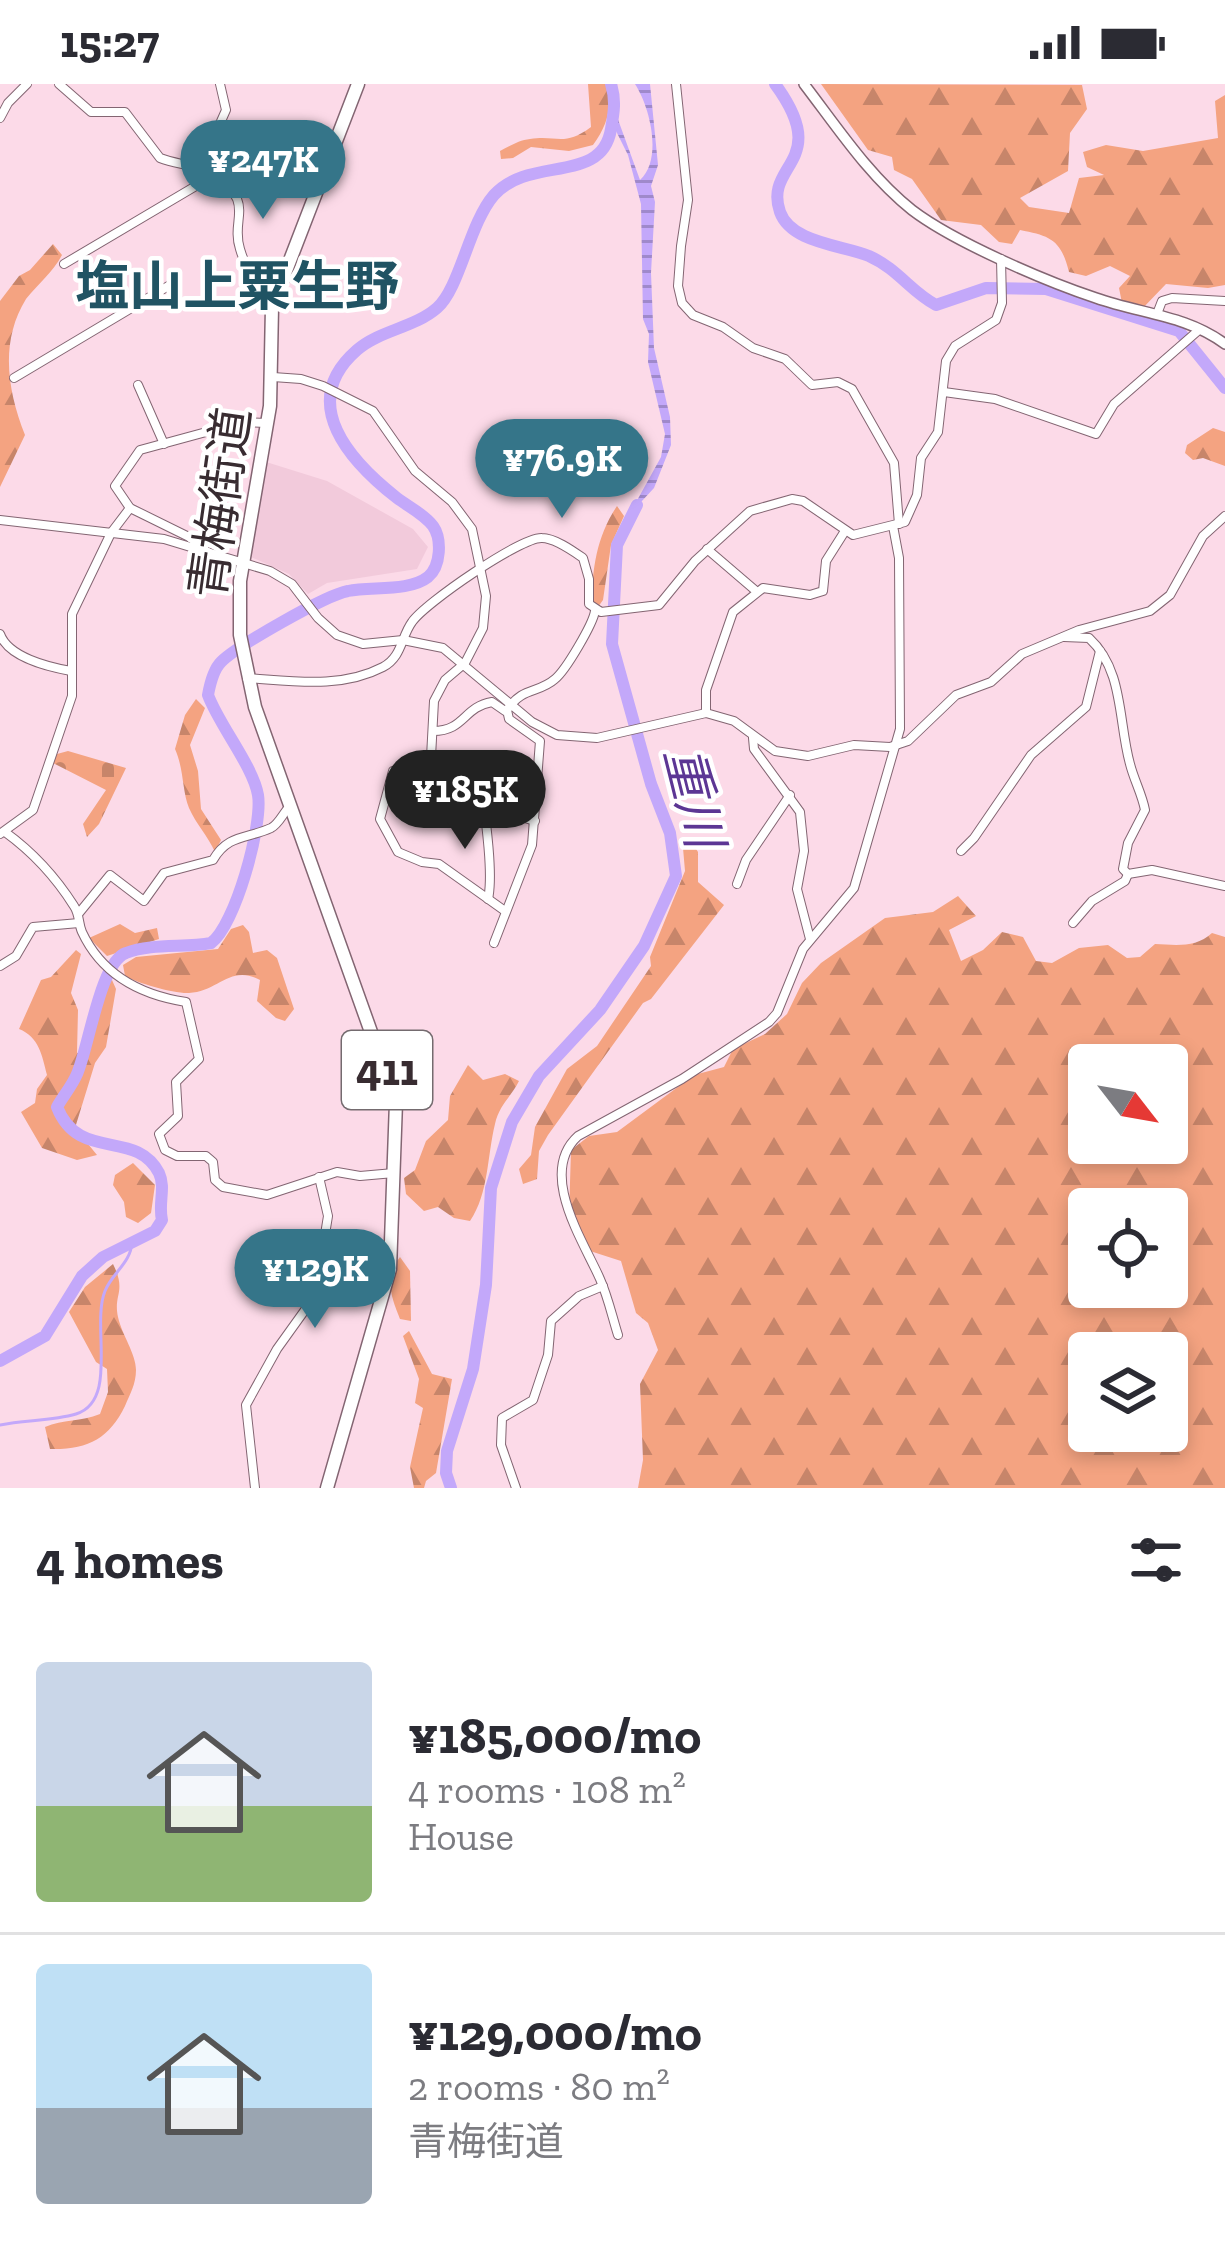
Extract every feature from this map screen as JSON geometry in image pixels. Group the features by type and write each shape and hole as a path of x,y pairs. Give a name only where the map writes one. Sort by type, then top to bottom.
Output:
{"highway":[{"name":"青梅街道","path":"327,1488 390,1269 396,1173 394,1090 290,806 246,672 240,635 242,560 273,377 272,307 358,84"}],"main road":[{"path":"804,84 867,166 914,212 1077,292 1157,314 1225,344"}],"street":[{"path":"0,118 27,84"},
{"path":"59,84 85,110 124,112 160,158 194,165 231,191 240,206 238,246 257,288 272,307"},
{"path":"212,174 218,128 226,110 220,84"},
{"path":"618,1335 603,1286 569,1219 563,1176 567,1147 769,1022 809,939 854,888 902,715 894,463 852,389 838,382 812,386 785,359 753,348 693,315 682,303 678,286 688,200 676,84"},
{"path":"64,264 212,174"},
{"path":"246,672 349,680 387,665 398,654 416,617 479,567 536,538 549,539 583,558 589,604 598,611 658,605 746,512 792,499 808,503 853,535 896,525 910,516 921,458 938,432 946,361 962,341 994,325 1002,303 1001,257"},
{"path":"14,378 170,285"},
{"path":"1157,314 1162,302 1172,298 1225,301"},
{"path":"944,392 995,399 1096,434 1114,404 1197,332"},
{"path":"273,377 322,386 373,411 415,471 452,502 472,529 486,596 483,628 465,663 441,686 434,701 426,773"},
{"path":"138,385 164,444"},
{"path":"196,546 194,539 130,508 115,486 136,452 243,422 267,423"},
{"path":"130,508 111,533 72,614 72,696 33,810 2,833 42,862 118,978 186,1002 199,1059 176,1082 178,1115 159,1134 165,1150 177,1156 206,1156 213,1162 215,1180 223,1187 267,1195 337,1172 396,1173"},
{"path":"432,731 457,728 479,704 492,702 557,734 581,739 706,713 734,721 775,751 796,756 862,745 896,746 918,735 956,695 992,682 1022,654 1161,604 1176,587 1203,536 1225,516"},
{"path":"0,520 196,546 242,560 282,577 318,618 347,640 373,645 403,640 443,648 465,663 508,708 509,719 540,741 530,852 494,943"},
{"path":"706,713 706,690 733,611 756,591 768,588 810,595 823,591 826,560 844,531"},
{"path":"707,549 756,591"},
{"path":"508,708 524,691 556,678 598,611"},
{"path":"0,634 9,649 71,671"},
{"path":"1062,637 1086,637 1112,671 1129,763 1145,805 1128,842 1123,869 1128,874"},
{"path":"961,851 1031,755 1086,707 1100,650"},
{"path":"754,736 754,749 800,812 804,851 796,889 809,939"},
{"path":"488,899 484,806 469,779 452,789 426,773 393,771 382,827 398,852 439,864 505,912"},
{"path":"737,884 746,860 790,795"},
{"path":"0,965 16,956 33,927 79,918 110,875 144,901 173,867 213,860 222,845 276,826 290,806"},
{"path":"484,806 535,821"},
{"path":"1128,874 1148,869 1225,886"},
{"path":"1072,923 1128,874"},
{"path":"255,1488 246,1406 277,1348 315,1297 328,1216 320,1177"},
{"path":"516,1488 501,1445 502,1418 533,1400 548,1355 551,1322 569,1303 603,1286"}],"shaded area":[{"path":"607,84 613,84 616,114 640,180 647,171 652,146 649,119 635,84 650,84 658,165 651,186 655,202 654,348 670,417 671,445 654,488 629,515 661,457 665,434 643,319 641,204 628,155 610,119"},
{"path":"263,461 327,481 413,529 428,547 417,569 327,583 308,594 289,574 251,557"}],"green space":[{"path":"588,84 607,84 609,92 608,116 593,145 569,151 531,147 501,159 500,151 518,142 567,139 591,127"},
{"path":"821,84 1082,85 1087,109 1070,133 1068,171 1020,198 1029,207 1069,213 1079,178 1104,175 1087,167 1083,152 1106,145 1143,151 1218,138 1215,101 1225,95 1225,285 1166,284 1141,310 1122,303 1119,288 1130,276 1110,266 1086,276 1069,272 1058,246 1047,237 1020,230 1012,244 999,242 981,225 941,220 912,179 894,170 892,157 868,150"},
{"path":"53,244 62,255 26,299 12,332 11,383 25,435 0,487 0,301"},
{"path":"1213,428 1225,432 1225,466 1203,458 1193,460 1185,453 1187,445"},
{"path":"617,506 624,516 611,545 598,607 592,603 595,565 600,541"},
{"path":"196,699 205,708 190,745 201,809 221,840 215,852 189,808 175,749 185,715"},
{"path":"68,751 126,768 99,824 87,837 83,824 106,790 53,763 57,754"},
{"path":"693,844 698,852 698,882 724,905 651,999 643,1003 548,1135 539,1151 537,1179 523,1184 519,1169 531,1155 535,1127 567,1069 597,1046 651,966 650,957 685,871 683,848"},
{"path":"958,896 976,916 949,930 961,961 983,950 1002,932 1023,937 1036,961 1052,963 1079,948 1108,945 1127,958 1140,957 1155,944 1192,943 1212,933 1225,937 1225,1488 638,1488 643,1460 640,1384 658,1350 648,1323 636,1313 621,1261 590,1251 569,1215 571,1150 589,1136 617,1132 694,1075 724,1067 733,1049 765,1034 787,1014 802,983 821,963 885,918 933,912"},
{"path":"120,924 135,933 157,928 159,939 107,956 89,938"},
{"path":"243,925 253,953 267,950 277,958 294,1009 285,1021 257,1001 260,980 250,976 232,977 189,993 156,988 125,976 123,965 136,957 218,949 231,929"},
{"path":"76,950 81,954 71,993 78,1010 77,1053 88,1051 107,981 112,980 116,989 106,1047 95,1063 75,1128 97,1155 77,1160 42,1148 21,1112 35,1103 37,1089 47,1075 35,1042 19,1029 41,980 51,977"},
{"path":"468,1065 483,1080 505,1074 519,1081 497,1117 484,1186 470,1221 454,1218 438,1207 424,1211 406,1194 404,1178 415,1170 426,1141 448,1120 450,1096"},
{"path":"133,1163 155,1185 151,1213 138,1223 126,1217 124,1202 113,1185 115,1175"},
{"path":"400,1257 410,1271 411,1321 400,1319 392,1295 392,1272"},
{"path":"113,1264 119,1281 118,1317 135,1364 132,1389 119,1417 104,1434 86,1445 50,1449 45,1427 100,1414 108,1392 107,1369 96,1362 69,1312 85,1287"},
{"path":"409,1331 432,1374 452,1379 436,1473 424,1488 414,1488 410,1467 423,1408 415,1403 419,1379 403,1336"}],"waterway":[{"path":"0,1361 45,1336 82,1276 103,1257 155,1231 162,1220 161,1179 149,1160 79,1135 57,1107 77,1074 102,988 117,960 146,948 211,943 238,897 256,828 258,795 208,695 216,669 244,645 321,602 348,591 411,585 428,577 436,566 439,545 433,526 363,467 337,430 331,390 339,370 366,343 418,320 445,299 494,195 526,176 580,164 605,146 614,112 611,84"},
{"path":"775,84 798,130 798,146 777,196 780,212 795,230 879,261 936,305 986,288 1046,289 1179,331 1225,388"},
{"name":"重川","path":"451,1488 447,1451 473,1369 486,1285 491,1188 512,1122 539,1076 600,1010 644,946 676,876 670,833 651,784 612,644 617,545 637,505"},
{"path":"0,1425 67,1416 89,1406 100,1378 101,1306 132,1242"}],"district":[{"name":"塩山上粟生野","path":"237,286"}]}
